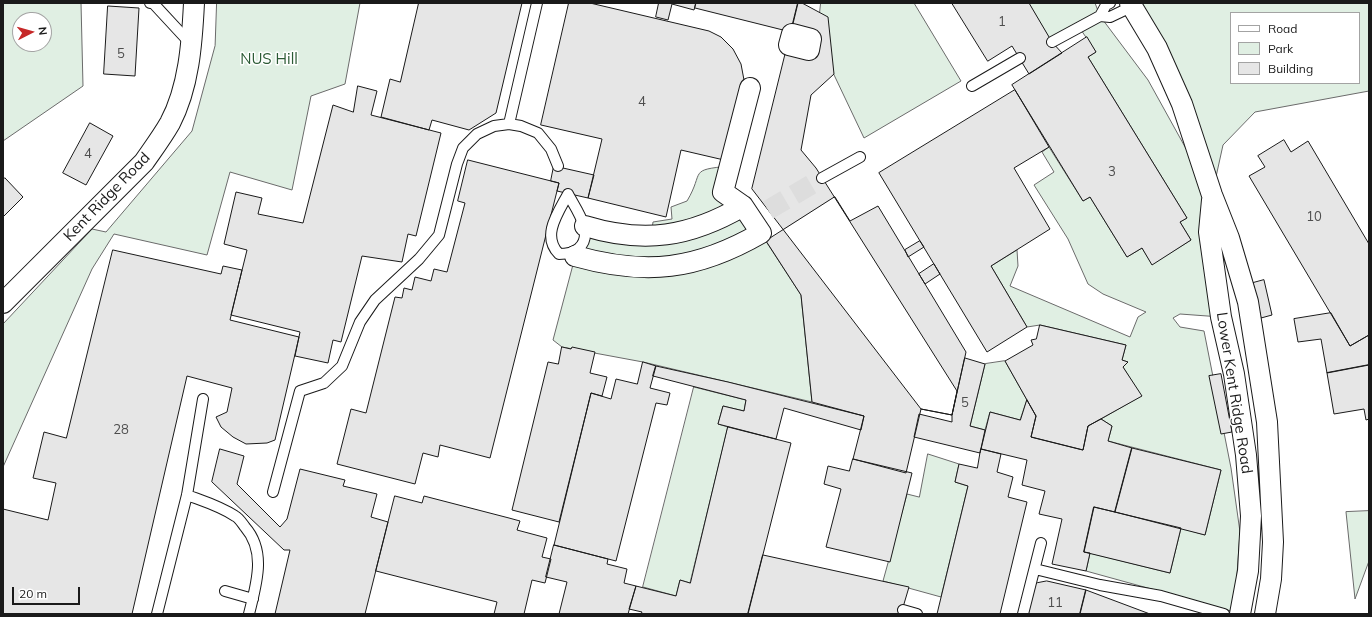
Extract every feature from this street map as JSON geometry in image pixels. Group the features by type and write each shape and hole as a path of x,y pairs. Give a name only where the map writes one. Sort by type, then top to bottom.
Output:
{"street":[{"name":"Kent Ridge Road","path":"3,303 144,162 170,122 183,85 192,45 194,3"},
{"name":"Lower Kent Ridge Road","path":"1131,5 1157,48 1182,104 1212,195 1229,238 1248,302 1267,422 1273,542 1271,579 1265,614"},
{"path":"575,256 622,267 665,267 692,263 734,249 761,233 743,206 723,192 750,88"},
{"name":"Lower Kent Ridge Road","path":"1212,195 1209,232 1222,317 1234,374 1246,455 1251,516 1248,572 1240,614"},
{"path":"585,232 603,232 628,235 671,235 688,231 721,219 743,206"},
{"path":"688,231 692,263"},
{"path":"622,267 628,235"}],"lane":[{"path":"150,3 153,3 192,45"},
{"path":"509,124 537,3"},
{"path":"1052,42 1100,16 1106,5 1110,3"},
{"path":"1100,16 1110,17 1131,5"},
{"path":"972,86 1020,58"},
{"path":"273,492 300,391 324,383 342,366 360,322 375,300 414,264 439,235 457,164 463,148 477,134 494,126 509,124 522,126 538,133 551,149 558,166"},
{"path":"822,178 860,157"},
{"path":"568,194 585,232 581,246 573,252 559,254 553,247 550,238 556,216 568,194"},
{"path":"157,614 187,495 203,399"},
{"path":"187,495 218,506 236,516 251,534 258,557 258,580 249,614"},
{"path":"1023,614 1041,543"},
{"path":"1035,568 1100,585 1162,596 1224,614"},
{"path":"225,591 253,599"},
{"path":"903,610 917,614"}],"green space":[{"path":"3,3 81,3 83,86 3,141"},
{"name":"NUS Hill","path":"217,3 360,3 345,84 311,96 292,190 230,172 207,255 114,234 92,269 3,467 3,324 92,229 106,232 192,131 215,46"},
{"path":"821,3 914,3 961,81 864,138 817,39"},
{"path":"1029,3 1095,3 1100,16 1148,80 1210,192 1130,3 1369,3 1369,91 1255,112 1223,145 1212,195 1221,317 1180,314 1173,318 1180,327 1204,331 1231,468 1240,532 1236,589 1231,611 1086,571 1090,553 1170,573 1181,528 1205,535 1221,470 1108,441 1112,426 1101,419 1141,396 1123,367 1128,362 1122,360 1126,345 1040,325 1027,327 991,266 1017,250 1018,266 1010,286 1130,337 1138,317 1146,312 1103,294 1088,284 1068,239 1034,185 1054,172 1042,152 1049,147 1083,201 1090,197 1127,257 1142,248 1152,264 1191,240 1180,222 1187,218 1088,57 1096,52 1079,27 1052,42"},
{"path":"730,166 723,192 743,206 801,295 812,402 643,362 562,347 553,340 575,257 581,246 585,226 651,236 653,222 672,219 671,207 687,201 699,174 702,171 717,167"},
{"path":"1005,361 1027,400 1020,420 990,412 985,430 970,426 985,364"},
{"path":"694,387 746,400 744,411 723,406 718,424 728,427 690,583 680,580 676,596 643,587"},
{"path":"928,454 959,464 955,482 968,486 941,597 883,581 907,494 919,497"},
{"path":"1369,511 1369,561 1355,599 1346,512"}],"building":[{"path":"419,3 522,3 496,113 469,130 432,120 429,130 381,117 390,79 400,82"},
{"path":"569,3 590,3 709,31 721,37 733,49 741,64 744,80 724,160 681,150 666,217 588,198 602,139 541,125"},
{"path":"659,3 696,3 694,10 672,4 668,20 656,17"},
{"path":"696,3 798,3 791,32 695,8"},
{"path":"798,3 802,3 828,17 834,74 811,95 801,150 816,168 957,391 952,415 921,409 752,189"},
{"path":"952,3 1029,3 1052,42 1062,53 1029,74 1012,46 988,61"},
{"path":"108,6 139,8 135,76 104,74"},
{"path":"1087,37 1096,52 1088,57 1187,218 1180,222 1191,240 1152,265 1142,248 1127,257 1090,197 1083,201 1012,85"},
{"path":"358,86 377,91 371,115 441,133 416,236 408,234 402,262 362,256 341,342 333,340 328,363 295,356 300,332 231,315 247,250 224,244 236,192 262,198 258,214 303,223 333,105 353,112"},
{"path":"1015,90 1049,147 1014,168 1050,229 991,266 1027,327 987,352 879,173"},
{"path":"90,123 113,136 86,185 63,173"},
{"path":"1284,140 1291,152 1308,141 1369,244 1369,335 1350,346 1249,176 1265,167 1258,156"},
{"path":"468,160 559,183 490,458 440,445 438,457 423,453 415,484 337,464 351,409 366,413 395,297 402,298 404,288 412,290 415,277 431,281 434,269 447,272 465,203 458,201"},
{"path":"554,166 594,175 588,198 557,191 559,183 551,181"},
{"path":"5,178 23,197 3,217 3,180"},
{"path":"835,197 850,221 878,206 966,352 952,415 921,409 906,473 853,459 864,416 812,402 801,295 766,241"},
{"path":"920,241 924,247 908,257 905,250"},
{"path":"113,250 221,274 223,266 242,270 230,320 299,337 275,440 267,443 246,444 233,437 221,427 216,417 227,412 232,388 187,376 132,614 3,614 3,509 48,520 56,483 33,478 44,432 66,438"},
{"path":"934,264 940,274 925,284 919,274"},
{"path":"1264,280 1272,315 1261,318 1253,283"},
{"path":"1331,313 1350,346 1369,335 1369,365 1327,373 1321,339 1298,342 1294,319"},
{"path":"1040,325 1126,345 1122,360 1128,362 1123,367 1142,396 1088,426 1083,450 1031,437 1036,416 1005,361 1033,345 1031,340 1036,339"},
{"path":"562,347 571,349 572,347 595,352 590,373 607,377 602,396 591,393 559,522 512,510 548,362 558,364"},
{"path":"965,358 985,364 970,426 985,430 980,453 914,437 919,414 952,422 952,415"},
{"path":"643,362 656,366 650,388 670,393 667,405 656,403 616,561 554,545 591,393 611,399 616,379 637,384"},
{"path":"1369,365 1369,419 1366,420 1364,409 1334,414 1327,373"},
{"path":"656,366 728,382 864,416 861,430 784,408 776,439 718,424 723,406 744,411 746,400 653,376"},
{"path":"1221,374 1232,432 1221,434 1209,376"},
{"path":"1027,400 1036,416 1031,437 1083,450 1088,426 1101,419 1112,426 1108,441 1132,448 1115,512 1094,507 1084,552 1090,553 1086,571 1052,564 1062,519 1039,514 1045,491 1022,485 1027,460 981,449 990,412 1020,420"},
{"path":"728,427 791,443 748,614 641,614 642,612 629,609 636,586 676,596 680,580 690,583"},
{"path":"1132,448 1221,470 1205,535 1115,512"},
{"path":"220,449 244,456 237,484 280,527 287,519 300,469 345,480 343,486 377,494 371,517 388,522 365,614 275,614 290,550 284,550 212,482"},
{"path":"981,449 1001,454 997,472 1013,477 1008,497 1027,502 1000,614 937,614 968,486 955,482 959,464 977,468"},
{"path":"853,459 912,473 890,562 826,547 841,489 824,484 828,466 849,471"},
{"path":"395,496 422,503 424,496 520,521 517,530 547,538 542,557 551,559 545,583 532,580 524,614 494,614 497,602 376,571"},
{"path":"1094,507 1181,528 1170,573 1084,552"},
{"path":"554,545 608,559 607,564 627,569 624,583 636,586 628,614 559,614 567,582 546,577"},
{"path":"763,555 909,587 901,614 748,614"},
{"path":"1047,581 1086,590 1080,614 1024,614 1029,591 1037,583"},
{"path":"1086,590 1150,614 1080,614"}],"tunnel":[{"path":"768,210 814,183"}]}
